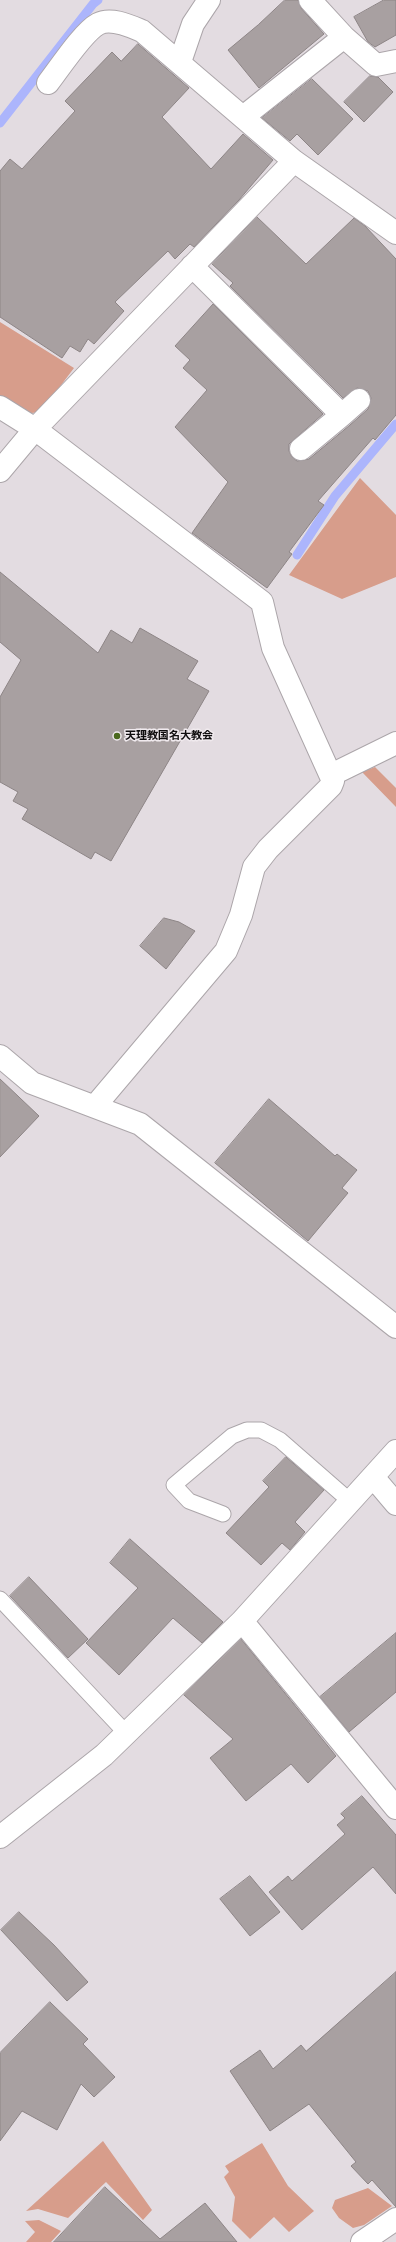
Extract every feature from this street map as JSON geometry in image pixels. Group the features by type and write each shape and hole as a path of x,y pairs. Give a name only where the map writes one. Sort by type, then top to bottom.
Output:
{"street":[{"path":"180,62 193,24 209,0"},
{"path":"310,0 344,37 376,65 396,61"},
{"path":"48,83 89,31 99,24 122,23 142,31 294,161 396,233"},
{"path":"243,116 344,37"},
{"path":"0,471 34,429 294,161"},
{"path":"192,266 342,414"},
{"path":"301,449 360,400"},
{"path":"0,407 34,429 262,602 273,648 331,775 331,786 268,849 254,867 241,915 226,951 95,1106"},
{"path":"331,775 396,743"},
{"path":"0,1056 32,1083 140,1124 396,1327"},
{"path":"0,1837 104,1755 242,1621 374,1478 396,1451"},
{"path":"374,1478 396,1504"},
{"path":"242,1621 396,1808"},
{"path":"362,2242 396,2220"}],"lane":[{"path":"222,1514 189,1501 174,1485 232,1436 247,1430 261,1430 280,1440 351,1502"},
{"path":"0,1599 126,1733"}],"shaded area":[{"path":"0,322 74,368 43,409 37,412 26,412 16,408 0,397"},
{"path":"360,478 396,515 396,577 342,599 289,575"},
{"path":"375,767 396,788 396,807 362,772"},
{"path":"103,2141 152,2210 143,2220 106,2182 68,2218 38,2209 26,2211"},
{"path":"262,2143 288,2186 314,2211 289,2232 274,2217 250,2239 232,2221 235,2197 224,2177 229,2172 225,2166"},
{"path":"368,2188 392,2206 364,2225 353,2228 339,2218 332,2208 335,2200"},
{"path":"39,2220 61,2231 51,2242 26,2242 35,2232 25,2221"}],"building":[{"path":"285,0 298,0 301,8 324,34 259,88 228,50"},
{"path":"384,0 396,0 396,35 375,47 368,42 354,17"},
{"path":"138,44 189,88 162,117 211,169 243,134 273,160 239,200 194,247 190,244 175,259 168,251 115,302 124,311 94,344 88,339 80,352 70,346 62,358 0,317 0,171 10,159 22,169 75,111 65,101 112,52 121,61"},
{"path":"370,76 378,77 393,92 364,122 344,102"},
{"path":"312,79 353,119 318,155 297,134 290,141 262,118"},
{"path":"257,217 306,264 354,218 365,226 396,259 396,415 375,440 373,438 318,501 324,505 289,552 292,554 267,588 192,533 228,482 175,427 207,390 183,368 190,360 175,346 213,304 323,414 289,444 289,451 292,457 297,461 309,459 350,425 368,409 371,398 368,391 357,388 343,398 230,286 233,283 212,264"},
{"name":"天理教国名大教会","path":"0,572 98,653 111,630 132,643 140,628 198,661 187,679 209,691 111,861 95,852 91,859 22,819 28,809 13,801 18,792 0,782 0,697 21,660 0,642"},
{"path":"164,918 179,922 195,931 166,969 140,946"},
{"path":"0,1079 39,1116 0,1157"},
{"path":"269,1099 335,1156 337,1154 357,1170 342,1188 348,1193 308,1241 215,1163"},
{"path":"286,1457 324,1490 295,1522 305,1532 290,1550 282,1543 261,1565 226,1533 269,1487 263,1481"},
{"path":"130,1539 223,1622 202,1643 173,1618 119,1675 86,1643 138,1588 110,1563"},
{"path":"29,1577 88,1639 68,1658 10,1596"},
{"path":"396,1633 396,1692 349,1732 320,1697"},
{"path":"241,1639 336,1756 308,1783 291,1764 246,1801 210,1758 233,1739 184,1695"},
{"path":"362,1796 396,1835 396,1894 373,1867 302,1930 269,1892 288,1876 292,1881 345,1834 337,1825 345,1818 341,1814"},
{"path":"250,1876 280,1912 250,1936 220,1899"},
{"path":"19,1912 54,1945 88,1982 67,2001 1,1930"},
{"path":"396,1972 396,2207 372,2180 368,2184 351,2166 356,2162 309,2104 270,2131 230,2071 260,2050 273,2069 301,2045 306,2051"},
{"path":"50,2002 88,2039 83,2044 115,2077 94,2097 81,2084 57,2130 22,2111 0,2141 0,2053"},
{"path":"105,2187 160,2239 205,2203 237,2242 54,2242"}],"waterway":[{"path":"0,123 93,4 98,0"},
{"path":"297,555 335,496 396,424"}],"place":[{"name":"天理教国名大教会","path":"117,736"}]}
